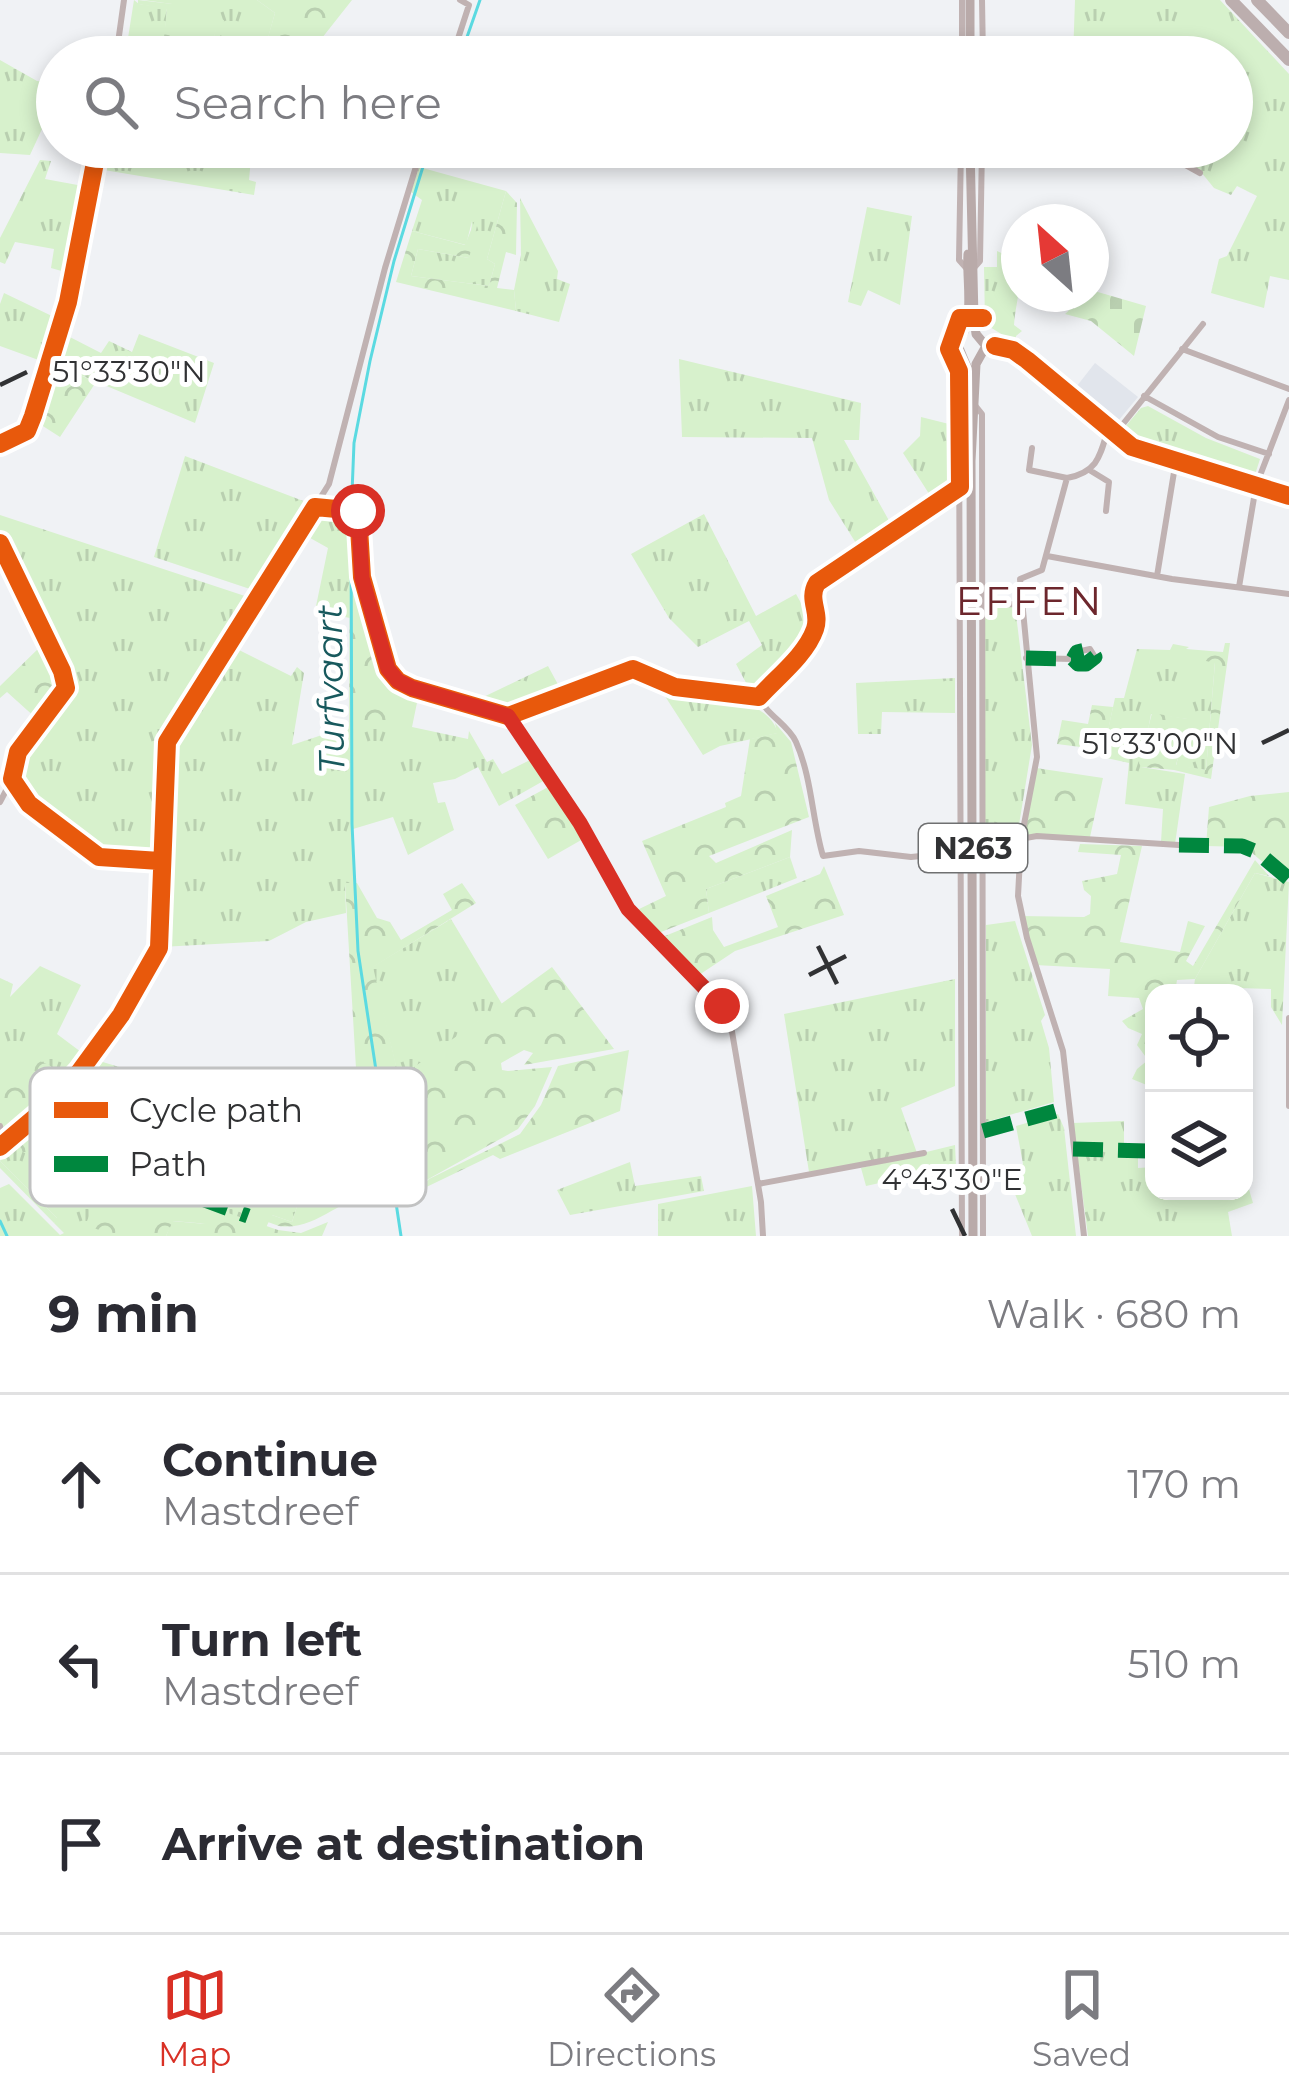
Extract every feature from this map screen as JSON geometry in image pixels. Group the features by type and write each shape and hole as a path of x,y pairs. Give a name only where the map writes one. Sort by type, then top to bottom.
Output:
{"highway":[{"path":"1231,0 1289,60"},
{"path":"1257,0 1289,33"}],"main road":[{"path":"966,0 966,36"},
{"name":"N263","path":"970,168 970,335 957,343 958,354 971,360"},
{"path":"970,335 986,346"},
{"name":"N263","path":"973,1236 971,461 967,408 971,360 986,346"}],"street":[{"path":"119,36 124,0"},
{"path":"459,36 469,5 460,0"},
{"path":"982,0 985,36"},
{"path":"0,444 27,431 33,416 68,302 94,168"},
{"path":"82,1068 121,1015 163,934 164,761 172,728 315,507 337,462 385,268 416,168"},
{"path":"963,168 970,265"},
{"path":"970,265 980,168"},
{"path":"1192,168 1201,173"},
{"path":"1032,448 1029,470 1067,478 1091,471 1112,432 1203,324"},
{"path":"986,346 1013,350 1028,360 1132,447 1289,496"},
{"path":"1182,349 1289,389"},
{"path":"1144,396 1218,437 1269,454"},
{"path":"1239,587 1256,486 1289,400"},
{"path":"962,1236 960,487 967,408 982,414 983,1236"},
{"path":"1156,576 1176,460"},
{"path":"1091,471 1109,482 1106,511"},
{"path":"1067,478 1042,570 1020,579 1037,757 1017,874 1022,917 1063,1051 1084,1236"},
{"path":"759,697 813,633 816,617 811,595 817,583 960,487"},
{"path":"315,507 351,509 358,516 362,578 388,669 412,688 508,716 633,669 675,687 759,697"},
{"path":"0,543 66,680 64,696 15,759 12,779 0,802"},
{"path":"1047,556 1289,594"},
{"path":"983,604 1019,604"},
{"path":"1026,658 1073,658"},
{"path":"759,697 795,739 823,856 865,851 911,857 960,852"},
{"path":"508,716 580,823 628,909 730,1020 765,1234"},
{"path":"12,779 29,804 99,857 160,861"},
{"path":"981,846 1037,836 1179,845"},
{"path":"1289,1018 1289,1106"},
{"path":"2,1146 30,1122"},
{"path":"0,1126 2,1146"},
{"path":"758,1184 924,1153"}],"shaded area":[{"path":"1095,363 1138,397 1118,421 1111,422 1073,391"}],"green space":[{"path":"134,0 167,8 165,36 128,36"},
{"path":"138,0 173,4 170,36 164,36 167,9 138,4"},
{"path":"143,0 257,0 275,13 269,36 221,36 219,19 214,36 169,36 172,4"},
{"path":"257,0 352,0 324,36 268,36 275,13"},
{"path":"1075,0 1220,0 1289,74 1289,280 1270,276 1264,308 1211,293 1219,259 1227,256 1257,196 1237,186 1231,195 1214,188 1194,168 1253,168 1253,36 1074,36"},
{"path":"218,19 224,20 221,36 214,36"},
{"path":"0,60 36,80 36,142 30,155 0,153"},
{"path":"36,168 49,168 45,179 83,186 65,272 51,268 54,249 15,242 5,264 0,262 0,238"},
{"path":"250,168 249,180 256,182 254,195 98,169"},
{"path":"419,168 506,191 487,259 495,264 489,286 411,276 418,249 469,258 472,221 466,245 412,231 422,200 411,192"},
{"path":"506,191 517,203 516,255 506,252 497,288 514,290 516,311 396,282 412,231 465,245 475,220 469,258 418,249 411,276 489,286 495,264 487,259"},
{"path":"520,198 558,271 557,279 570,284 559,322 516,311"},
{"path":"867,207 912,216 900,305 868,290 861,306 848,302"},
{"path":"997,251 1001,253 1001,312 1016,312 1014,325 1022,331 1016,343 985,324 984,267 997,267"},
{"path":"4,293 54,317 44,362 0,346"},
{"path":"1109,295 1146,306 1134,356 1091,321 1065,314 1109,312"},
{"path":"64,334 101,353 109,341 132,352 139,334 214,363 195,423 54,364"},
{"path":"679,359 861,403 859,440 844,440 892,526 859,548 829,500 812,438 682,437"},
{"path":"54,364 96,382 60,437 35,421"},
{"path":"1148,406 1206,438 1260,459 1253,481 1119,434"},
{"path":"921,417 953,425 954,486 933,500 903,453 920,436"},
{"path":"185,456 306,502 303,517 256,591 154,557"},
{"path":"323,512 350,514 350,618 315,611 328,548 303,534"},
{"path":"350,514 357,575 385,668 397,685 419,693 412,727 349,728"},
{"path":"704,514 756,616 796,594 812,623 752,694 736,664 762,645 749,621 698,647 669,618 631,554"},
{"path":"0,515 251,598 163,732 152,858 96,853 31,797 17,775 18,759 73,690 0,540"},
{"path":"1015,606 1032,745 1017,837 985,840 985,607"},
{"path":"1225,643 1230,643 1211,779 1141,767 1152,713 1188,719 1176,765 1206,770 1215,663 1188,657 1186,649 1223,652"},
{"path":"1173,644 1215,662 1206,770 1176,766 1187,719 1151,714 1141,767 1185,774 1175,844 1161,842 1163,809 1125,804 1129,763 1102,757 1115,698 1124,698 1137,649 1170,650"},
{"path":"41,646 57,690 37,719 7,692 0,698 0,686"},
{"path":"231,646 291,676 297,667 304,673 292,745 349,726 412,727 468,739 469,731 487,762 493,759 502,774 532,759 545,780 499,806 478,767 455,779 433,783 454,830 408,855 393,817 353,829 354,884 345,884 346,913 306,922 269,941 161,947 171,742"},
{"path":"548,666 561,690 508,711 473,702"},
{"path":"955,678 955,713 882,712 881,734 858,734 856,683"},
{"path":"661,690 744,703 771,719 778,733 720,746 703,755"},
{"path":"1092,705 1113,707 1104,750 1057,744 1062,720 1088,724"},
{"path":"775,723 791,742 809,817 709,856 716,863 792,830 790,857 706,889 709,913 656,934 635,911 666,896 642,841 726,807 725,803 741,796 750,739 777,733"},
{"path":"1036,768 1103,778 1090,837 1024,836"},
{"path":"550,786 583,839 548,859 515,805"},
{"path":"1289,792 1289,876 1272,870 1245,847 1206,846 1209,807"},
{"path":"1080,844 1142,846 1120,942 1180,952 1188,921 1205,926 1186,961 1193,966 1255,860 1269,876 1255,873 1195,979 1145,984 1145,1056 1137,1045 1142,1034 1122,1021 1143,1009 1139,998 1108,996 1110,969 1035,965 1021,916 1084,917 1090,914 1091,896 1082,881 1117,874 1121,855 1078,852"},
{"path":"790,857 797,878 709,913 706,889"},
{"path":"824,866 844,915 735,951 699,975 660,938 712,917 713,930 724,947 778,927 766,896 820,874"},
{"path":"1255,873 1289,882 1282,1025 1271,1007 1271,989 1253,988 1253,984 1194,984"},
{"path":"345,883 357,883 377,918 390,922 401,940 452,910 443,894 462,883 476,903 373,967 397,1068 356,1068"},
{"path":"451,919 502,1004 414,1068 396,1068 372,967"},
{"path":"1015,921 1045,1015 1041,1021 1049,1048 1054,1102 986,1122 986,925"},
{"path":"40,966 81,985 57,1034 85,1055 77,1068 30,1068 30,1191 0,1161 14,1149 5,1144 0,1124 0,978 13,984 10,997"},
{"path":"552,967 614,1049 524,1065 533,1053 524,1050 501,1063 502,1070 508,1071 552,1067 535,1106 518,1129 426,1180 426,1068 413,1068"},
{"path":"955,979 955,1086 901,1108 917,1153 809,1172 784,1014"},
{"path":"0,1044 56,1068 30,1068 30,1115 4,1141"},
{"path":"629,1050 620,1111 500,1159 493,1155 426,1187 429,1179 520,1134 541,1105 558,1066"},
{"path":"93,1059 122,1068 85,1068"},
{"path":"1145,1062 1145,1084 1132,1079"},
{"path":"1058,1114 1064,1128 1076,1236 1032,1236 1006,1172 1023,1164 1016,1126"},
{"path":"1124,1121 1124,1151 1138,1152 1138,1168 1145,1168 1145,1200 1253,1203 1228,1212 1232,1236 1088,1236 1073,1123"},
{"path":"30,1127 30,1156 16,1148 0,1161 0,1153"},
{"path":"955,1145 956,1166 866,1186 861,1168"},
{"path":"0,1161 30,1191 30,1199 0,1168"},
{"path":"630,1162 635,1186 701,1176 704,1191 570,1215 557,1190"},
{"path":"9,1184 60,1235 64,1233 54,1223 57,1218 45,1206 297,1206 292,1222 272,1215 262,1236 166,1236 172,1221 206,1224 169,1217 162,1236 0,1236 0,1188"},
{"path":"752,1186 756,1236 658,1236 658,1204"},
{"path":"37,1206 45,1206 58,1219 54,1223"},
{"path":"85,1206 125,1206 114,1236 94,1228 90,1236 81,1236 91,1211"},
{"path":"131,1206 208,1206 301,1233 328,1222 322,1236 204,1236 209,1224 173,1221 166,1236 119,1236"},
{"path":"223,1206 246,1206 292,1222 297,1206 341,1206 296,1226 279,1226"}],"waterway":[{"name":"Turfvaart","path":"467,36 480,0"},
{"name":"Turfvaart","path":"376,1068 358,951 352,824 354,443 394,261 423,168"},
{"name":"Turfvaart","path":"396,1206 401,1236"},
{"path":"0,1221 7,1236"}],"marked path":[{"path":"1026,658 1073,659 1086,664 1095,657 1090,649 1077,652 1073,659"},
{"path":"1179,845 1242,846 1257,852 1289,879"},
{"path":"983,1131 1066,1108"},
{"path":"1073,1149 1145,1151"},
{"path":"221,1206 248,1216"}],"cycle path":[{"path":"0,444 27,431 33,416 68,302 94,168"},
{"path":"82,1068 121,1015 159,948 167,742 315,507 358,511 362,577 388,669 412,688 508,716 633,669 675,687 759,697 811,639 817,583 960,487 959,371 949,349 960,318 983,318"},
{"path":"995,346 1027,360 1132,447 1289,496"},
{"path":"0,543 66,688 18,752 12,779 29,804 99,857 160,861"},
{"path":"0,1147 30,1122"}],"district":[{"name":"EFFEN","path":"1030,601"}],"route":[{"path":"358,511 362,578 388,669 412,688 508,716 580,823 628,909 722,1006"}]}
